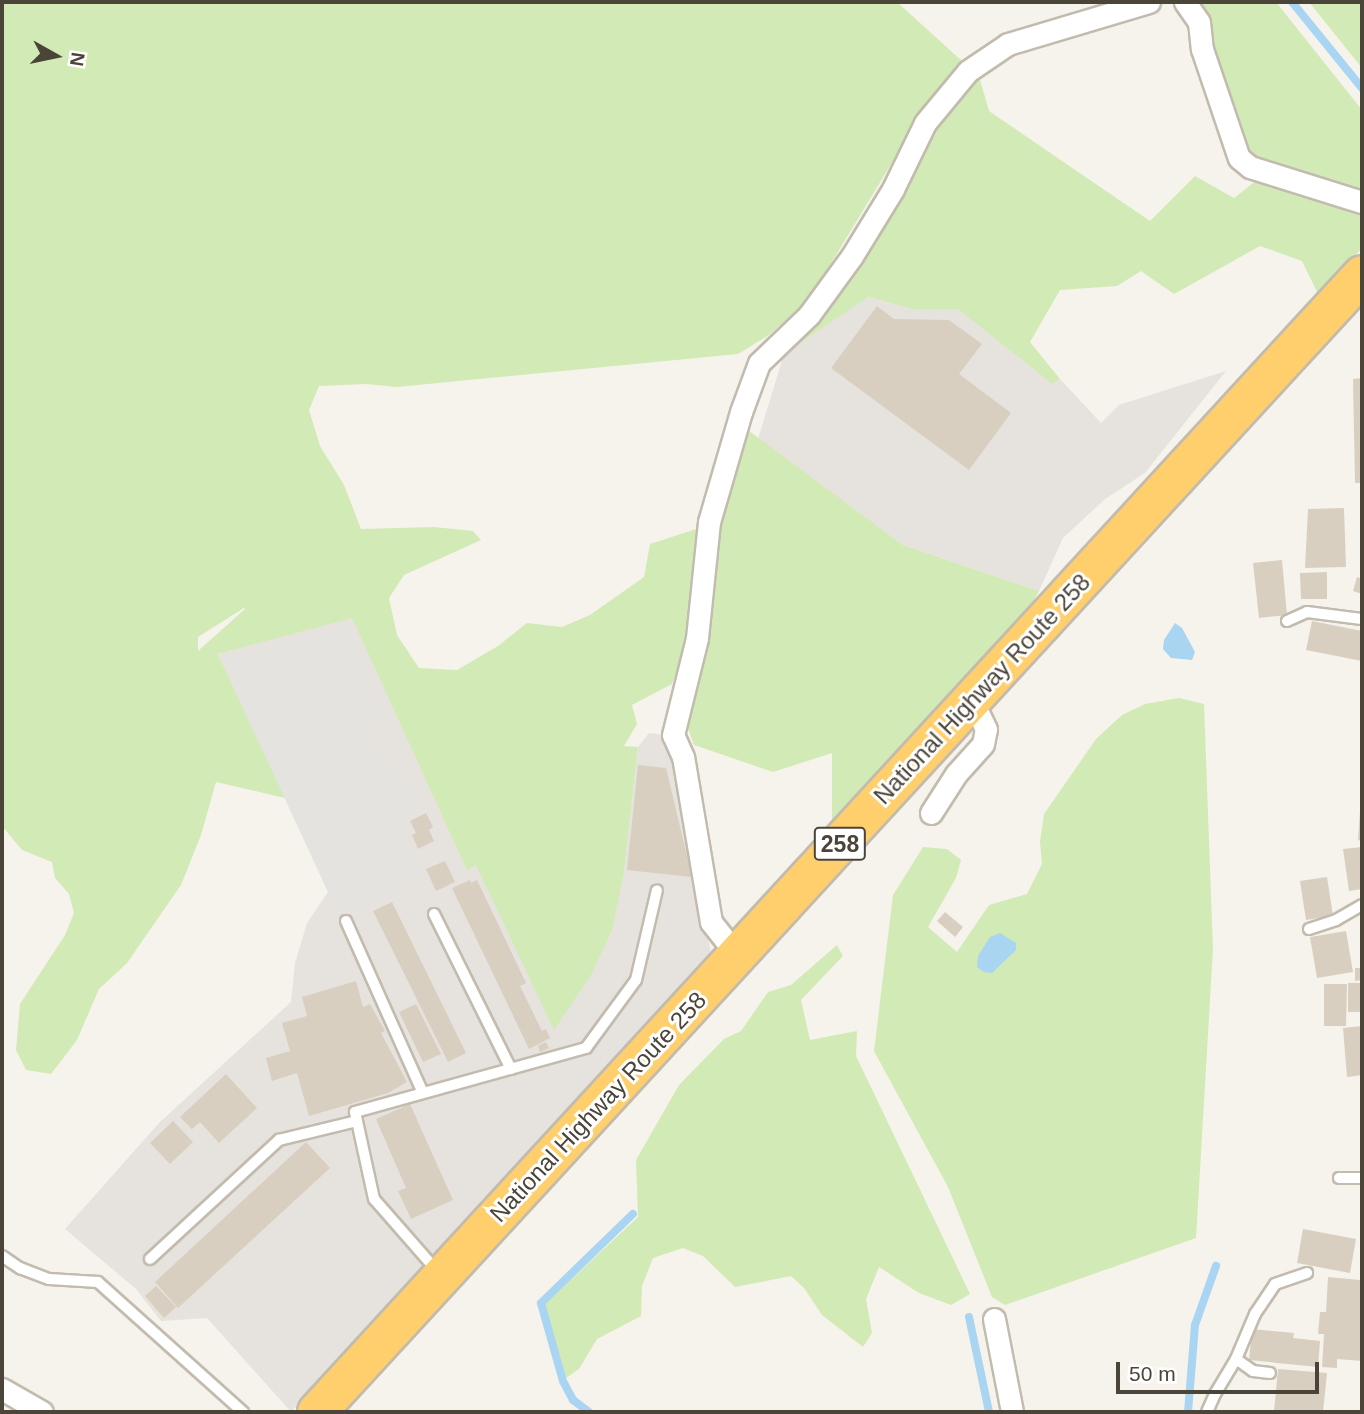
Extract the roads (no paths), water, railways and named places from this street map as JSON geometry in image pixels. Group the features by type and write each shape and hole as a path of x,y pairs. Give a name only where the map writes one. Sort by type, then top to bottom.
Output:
{"highway":[{"name":"National Highway Route 258","path":"317,1412 1362,275"}],"street":[{"path":"737,956 711,922 683,757 673,734 697,638 709,522 759,363 809,315 852,257 893,189 925,123 968,71 1007,44 1149,2"},
{"path":"1185,2 1199,22 1202,49 1239,158 1250,167 1362,202"},
{"path":"931,813 956,774 983,744 986,729 972,700"},
{"path":"994,1319 1012,1412"},
{"path":"2,1389 42,1412"}],"lane":[{"path":"1287,621 1307,612 1362,619"},
{"path":"442,1277 374,1199 355,1112 586,1048 636,980 657,890"},
{"path":"1309,929 1336,920 1362,905"},
{"path":"433,914 511,1069"},
{"path":"346,921 422,1093"},
{"path":"150,1259 279,1140 356,1121"},
{"path":"1339,1178 1362,1178"},
{"path":"2,1256 20,1268 49,1279 99,1282 243,1412"},
{"path":"1208,1412 1215,1394 1236,1359 1255,1314 1275,1284 1307,1273"},
{"path":"1236,1359 1252,1371 1270,1373"}],"water":[{"path":"1175,623 1182,628 1195,652 1192,660 1171,658 1163,649 1164,640"},
{"path":"1000,933 1016,943 1016,950 992,973 984,972 977,967 978,956 990,937"}],"waterway":[{"path":"1292,2 1362,88"},
{"path":"589,1412 573,1400 563,1381 541,1303 633,1214"},
{"path":"1188,1412 1195,1325 1216,1266"},
{"path":"969,1317 989,1412"}]}
